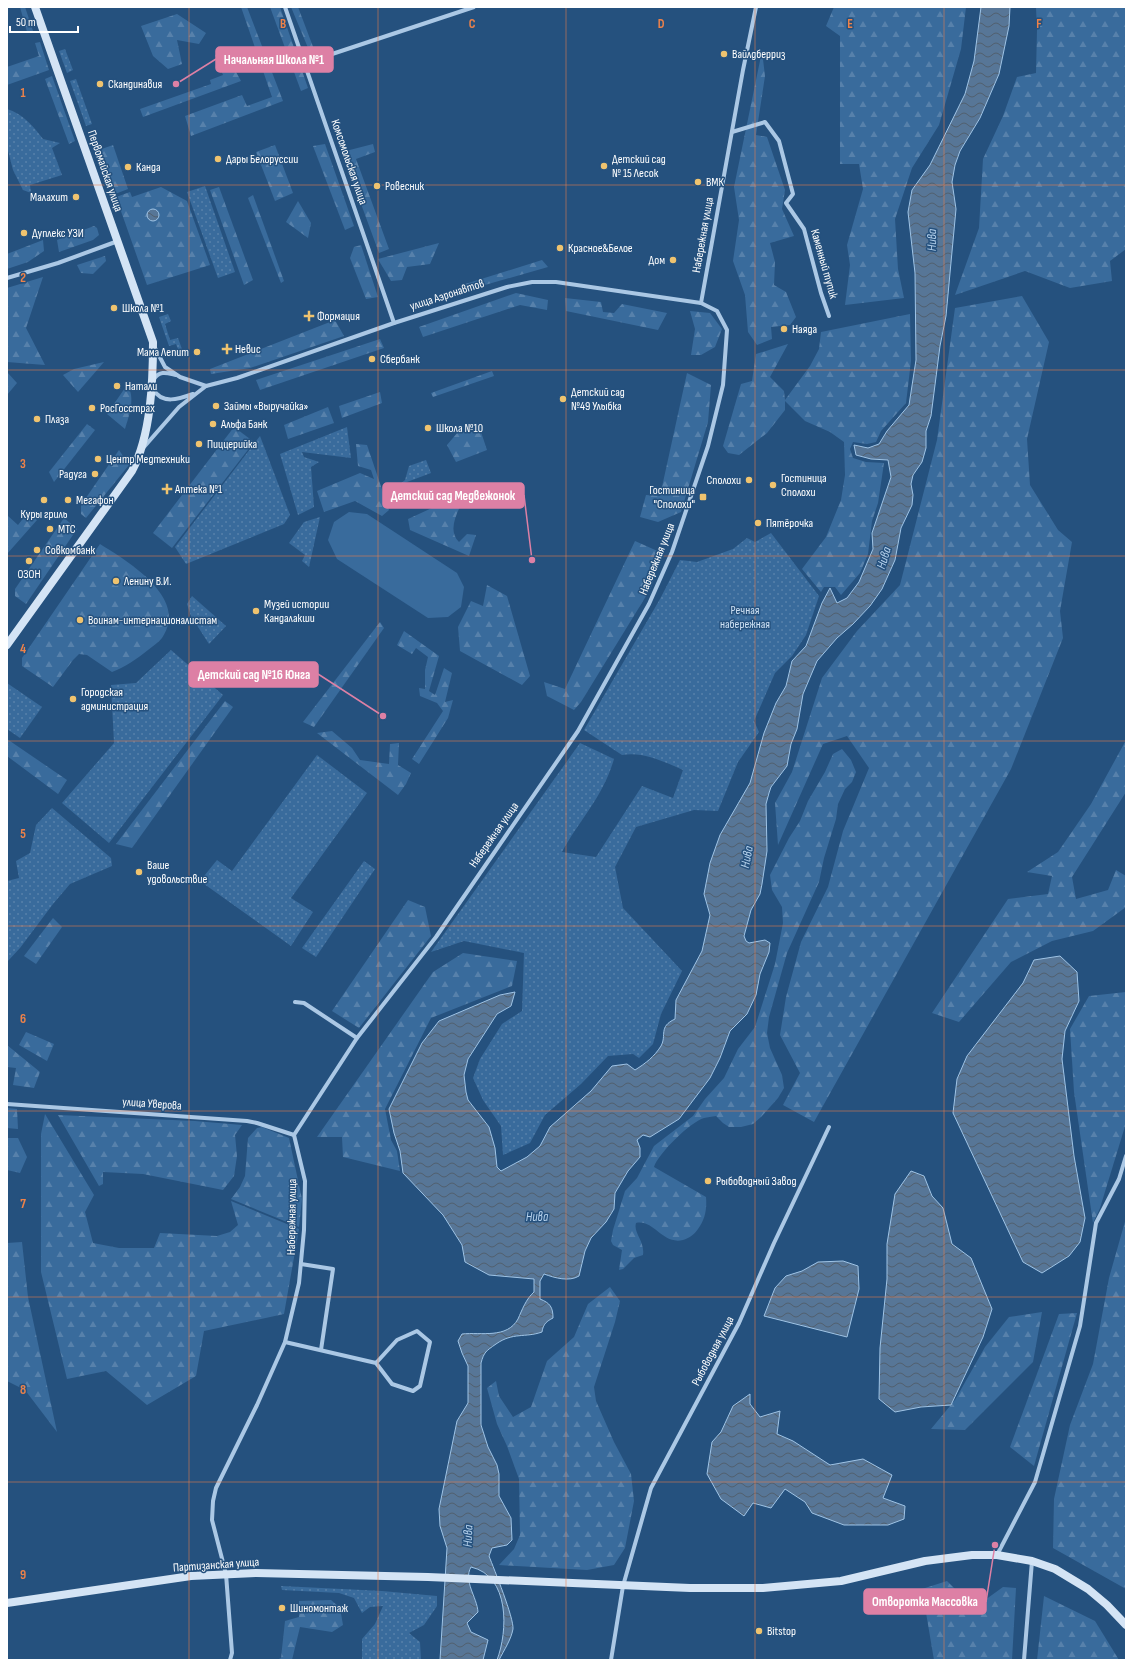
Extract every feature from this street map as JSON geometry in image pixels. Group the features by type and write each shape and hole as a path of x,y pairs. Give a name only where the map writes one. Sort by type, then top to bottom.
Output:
{"main road":[{"name":"Первомайская улица","path":"7,645 132,471 141,450 152,384 153,342 35,7"},
{"name":"Партизанская улица","path":"7,1603 191,1576 226,1574 428,1577 623,1586 763,1588 841,1580 925,1561 997,1555 1032,1561 1055,1569 1088,1589 1126,1625"}],"street":[{"name":"Комсомольская улица","path":"285,7 394,323"},
{"path":"305,63 474,7"},
{"name":"Набережная улица","path":"230,1660 232,1653 226,1574 212,1520 213,1501 216,1488 285,1342 299,1284 304,1230 305,1181 294,1135 357,1038 436,937 578,731 649,604 670,557 708,446 723,385 727,330 717,311 701,303 756,7"},
{"name":"Каменный тупик","path":"732,132 765,122 779,141 793,194 786,203 804,229 821,293 829,316"},
{"path":"7,278 58,263 118,241"},
{"name":"улица Аэронавтов","path":"206,386 237,378 394,323 507,287 532,282 556,282 584,285 701,303"},
{"name":"Первомайская улица","path":"153,342 165,367 180,376 206,386"},
{"path":"180,376 164,372 157,374 152,384 156,395 164,399 178,399 197,393"},
{"name":"Первомайская улица","path":"141,450 179,407 206,386"},
{"path":"295,1002 304,1003 357,1038"},
{"name":"улица Уверова","path":"7,1104 247,1121 294,1135"},
{"name":"Рыбоводная улица","path":"611,1660 623,1586 652,1488 739,1323 774,1243 829,1127"},
{"path":"997,1555 1035,1482 1080,1326 1096,1223 1119,1179 1126,1156"},
{"path":"301,1264 334,1269 321,1350"},
{"path":"285,1342 376,1363 392,1384 413,1391 420,1386 430,1342 417,1331 397,1340 376,1363"},
{"path":"1024,1660 1032,1561"}],"green space":[{"path":"20,7 25,7 33,31 27,32"},
{"path":"241,7 247,7 283,101 191,136 185,116 242,95 247,106 272,97"},
{"path":"270,7 280,7 308,88 301,91"},
{"path":"291,7 298,7 315,52 311,55"},
{"path":"834,7 966,7 961,49 939,125 912,168 895,219 898,269 904,298 845,305 850,265 847,245 863,189 859,164 840,164 840,36 826,26"},
{"path":"1036,7 1126,7 1126,249 1110,261 1112,281 1070,288 1025,271 955,295 979,228 983,159 1003,116 1017,77 1036,73"},
{"path":"177,14 206,33 199,44 177,40 182,64 168,69 153,56 141,26"},
{"path":"40,42 49,70 7,85 7,67 39,56 35,43"},
{"path":"65,49 73,70 67,73 59,51"},
{"path":"762,51 765,76 756,135 767,137 785,190 782,209 794,236 770,243 775,262 774,285 786,292 796,317 790,325 771,327 772,339 757,345 748,332 745,295 733,261 739,220 734,187"},
{"path":"225,52 241,81 143,117 140,109 211,84 210,80 223,75 215,55"},
{"path":"52,76 75,141 69,144 45,79"},
{"path":"76,79 92,124 86,126 70,81"},
{"path":"7,109 23,117 32,125 43,139 60,143 52,148 62,175 30,185 31,193 23,190 13,170 7,147"},
{"path":"325,144 354,226 345,230 313,146"},
{"path":"373,144 375,152 356,159 389,249 379,253 342,152"},
{"path":"113,145 128,189 115,194 99,150"},
{"path":"275,145 293,193 275,201 256,152"},
{"path":"205,186 235,272 218,278 187,192"},
{"path":"161,187 187,201 210,265 147,285 116,197 130,192 132,197"},
{"path":"219,187 253,280 244,285 210,190"},
{"path":"253,195 284,281 281,283 248,198"},
{"path":"298,201 311,223 308,238 286,222"},
{"path":"94,226 97,228 99,235 93,240 59,252 57,240"},
{"path":"43,240 44,251 28,262 7,269 7,254"},
{"path":"439,243 430,264 407,267 402,280 391,281 378,259"},
{"path":"361,245 378,297 366,299 350,258 354,247"},
{"path":"105,256 106,261 93,274 81,273 77,265"},
{"path":"542,260 548,267 464,291 462,285"},
{"path":"43,277 26,328 45,365 7,362 7,288"},
{"path":"516,293 548,300 547,310 520,305 423,337 419,327"},
{"path":"1022,296 1049,342 1027,439 1030,485 1058,530 1072,542 1060,611 1063,638 1011,769 814,1122 783,1105 800,1073 780,1035 786,997 801,942 828,887 843,831 869,768 847,736 823,744 778,845 775,803 792,772 822,678 857,631 900,585 937,440 955,308"},
{"path":"565,298 601,302 603,312 614,313 622,304 667,313 658,330 566,311"},
{"path":"690,311 710,313 722,329 715,347 701,355 691,355 695,329"},
{"path":"168,314 171,321 165,324 170,340 178,338 183,352 179,352 176,344 169,346 159,317"},
{"path":"910,314 911,361 906,403 881,431 876,442 867,444 853,442 850,449 853,458 866,462 884,463 878,503 872,521 868,554 860,573 841,595 835,587 824,587 821,592 802,569 826,537 841,500 845,475 844,442 830,432 805,421 785,401 785,410 767,433 739,455 728,453 723,446 741,384 752,381 756,354 788,344 770,377 784,391 785,400 810,366 819,349 821,332"},
{"path":"335,320 344,336 250,368 211,374 210,369"},
{"path":"380,339 384,348 260,390 256,380"},
{"path":"104,362 78,392 63,375 74,369"},
{"path":"492,371 494,376 433,397 431,393"},
{"path":"7,372 17,383 7,395"},
{"path":"687,373 711,385 708,422 681,512 658,522 640,517 646,495 660,496"},
{"path":"127,385 130,390 131,401 130,413 125,429 107,414"},
{"path":"380,392 382,403 342,418 339,406"},
{"path":"328,407 334,423 288,439 284,425"},
{"path":"87,424 95,430 54,482 49,472"},
{"path":"234,427 254,442 172,548 153,533"},
{"path":"347,427 351,458 302,452 304,457 319,462 311,467 314,507 298,515 280,454"},
{"path":"458,432 481,432 487,450 456,462 447,445"},
{"path":"260,436 290,515 284,524 186,564 175,547"},
{"path":"356,444 367,445 389,510 382,516 355,501 324,512 317,491 360,473 374,479 371,470 358,466"},
{"path":"119,450 129,465 86,518 81,514 81,505"},
{"path":"426,460 431,473 399,485 405,480 409,466"},
{"path":"465,496 455,519 454,531 455,537 459,542 467,534 476,535 469,556 410,530 408,519 445,502"},
{"path":"29,511 37,520 7,554 7,517 8,516 18,525"},
{"path":"349,512 367,514 457,573 464,587 461,607 448,617 428,618 337,559 328,540 334,522"},
{"path":"320,517 309,567 302,561 305,555 289,543 304,522"},
{"path":"64,518 77,529 26,604 15,596 15,589"},
{"name":"Речная набережная","path":"771,533 819,596 806,635 792,656 775,673 754,721 759,732 738,762 718,811 694,810 636,827 615,867 623,908 682,971 661,1014 653,1044 639,1058 633,1054 608,1056 581,1084 545,1115 530,1143 503,1155 501,1126 483,1100 473,1078 480,1059 502,1024 522,1011 524,953 464,941 431,952 580,743 614,759 604,785 562,852 596,857 642,786 673,798 683,770 646,756 630,754 622,755 584,730 660,599 680,560 697,562 733,549 747,538 755,542"},
{"path":"635,541 662,553 651,588 581,702 574,710 547,696 544,682 565,689"},
{"path":"100,544 125,560 152,582 162,595 168,609 168,623 162,638 159,641 140,657 126,665 112,672 87,655 79,654 53,687 22,666 22,658"},
{"path":"487,585 507,596 530,676 522,685 460,651 458,627 471,601 483,606"},
{"path":"192,596 226,626 209,644 191,616 187,604"},
{"path":"380,622 384,628 314,727 303,722"},
{"path":"404,631 439,656 429,691 435,695 444,668 452,673 445,702 453,700 448,718 419,764 412,759 443,711 437,703 420,696 419,688 425,689 425,670 428,657 416,648 412,654 397,645"},
{"path":"171,650 223,695 109,843 62,803 114,743 111,685 136,683"},
{"path":"7,683 42,707 20,738 7,729"},
{"path":"225,701 233,707 132,848 116,844"},
{"path":"332,731 352,748 360,760 389,764 390,744 399,743 398,765 411,773 406,784 398,795 317,733"},
{"path":"7,739 67,780 58,794 7,756"},
{"path":"1125,742 1126,792 1072,877 1076,899 1108,890 1116,870 1126,876 1126,907 1093,931 1052,941 1011,962 959,1022 932,1013 1008,899 1048,894 1052,876 1027,872 1058,852 1091,804"},
{"path":"842,749 851,760 856,772 852,782 845,789 838,804 836,819 824,858 819,882 787,953 769,1017 767,1033 770,1048 782,1075 784,1088 778,1098 753,1124 741,1127 729,1127 716,1116 705,1118 698,1121 675,1139 662,1154 654,1167 706,1197 706,1210 704,1218 695,1233 683,1240 676,1241 669,1239 648,1225 636,1223 636,1230 642,1246 643,1255 634,1258 623,1269 619,1270 622,1250 613,1245 611,1241 625,1191 637,1178 654,1146 693,1116 705,1099 724,1078 738,1049 755,1027 775,964 783,923 782,907 772,890 770,875 789,838 800,821 808,801 825,772 833,754"},
{"path":"317,755 367,793 291,898 313,912 291,946 200,881 217,860 232,871"},
{"path":"52,808 111,858 112,866 70,884 20,948 7,962 7,881 19,878 16,861 30,853 36,825"},
{"path":"364,861 375,869 316,957 302,948"},
{"path":"408,900 425,907 431,936 359,1028 332,1011"},
{"path":"53,918 62,927 36,964 24,956"},
{"path":"463,953 517,961 512,986 431,1018 385,1109 391,1140 397,1151 400,1171 343,1157 342,1137 317,1137 433,972"},
{"path":"1126,992 1126,1123 1100,1208 1093,1223 1074,1092 1070,1029 1089,996"},
{"path":"26,1032 54,1044 47,1061 19,1045"},
{"path":"7,1045 40,1072 34,1088 13,1085 16,1068 7,1067"},
{"path":"7,1108 17,1109 18,1129 7,1128"},
{"path":"45,1114 94,1195 85,1212 93,1243 119,1248 154,1248 160,1233 217,1236 230,1232 238,1225 231,1201 299,1229 284,1314 204,1331 196,1376 147,1405 106,1371 67,1379 41,1272 41,1134"},
{"path":"58,1115 195,1121 242,1125 235,1135 237,1156 234,1176 223,1190 143,1174 103,1172 103,1184 99,1186"},
{"path":"262,1127 289,1138 302,1199 299,1227 231,1199 240,1187 245,1176 248,1138 257,1128"},
{"path":"7,1138 18,1138 27,1157 20,1173 7,1170"},
{"path":"1126,1218 1126,1589 1053,1548 1054,1499 1070,1425 1093,1364 1109,1278"},
{"path":"22,1242 28,1297 57,1432 25,1390 7,1381 7,1243"},
{"path":"610,1287 620,1301 615,1322 594,1387 596,1401 614,1442 631,1474 634,1501 625,1548 614,1565 587,1570 499,1565 514,1549 520,1535 519,1479 497,1424 487,1388 496,1381 499,1396 513,1417 531,1407 547,1361 574,1337 588,1304"},
{"path":"1042,1312 1033,1362 965,1430 931,1429 955,1400 985,1347 1009,1317"},
{"path":"1077,1313 1034,1466 1010,1447 1059,1314"},
{"path":"947,1581 974,1608 1003,1587 1016,1588 1012,1660 934,1660 922,1589"},
{"path":"281,1586 382,1591 437,1596 437,1606 424,1625 409,1633 420,1642 421,1660 362,1660 362,1639 375,1624 383,1606 370,1607 362,1613 354,1598 339,1593 282,1590"},
{"path":"1044,1596 1095,1621 1119,1660 1037,1660"},
{"path":"331,1600 340,1608 343,1625 332,1632 300,1627 292,1660 277,1660 281,1658 285,1621 299,1617 299,1601"}],"water":[{"name":"Нива","path":"981,7 1010,7 1009,26 999,74 980,118 960,151 955,165 952,182 956,209 946,316 940,346 931,416 926,431 926,448 922,462 913,475 911,484 913,495 912,505 901,528 895,560 882,589 870,606 837,638 817,661 803,694 797,729 791,744 787,766 771,787 769,793 766,804 767,851 762,884 760,894 751,910 744,936 746,941 749,943 765,940 770,943 769,952 760,974 756,995 747,1014 730,1031 720,1058 710,1078 679,1119 650,1137 643,1135 637,1140 640,1148 640,1157 628,1171 615,1193 614,1209 606,1222 591,1238 585,1251 579,1276 566,1279 544,1274 540,1281 540,1299 550,1306 553,1318 546,1323 542,1332 502,1340 488,1350 483,1356 481,1363 481,1425 488,1447 497,1465 499,1474 499,1496 511,1518 512,1540 507,1545 492,1548 489,1556 507,1604 513,1629 507,1645 499,1660 497,1660 503,1634 503,1606 493,1581 484,1572 471,1567 469,1572 469,1583 478,1612 467,1623 471,1632 488,1640 483,1660 440,1660 447,1548 440,1526 439,1509 457,1421 468,1403 468,1366 458,1341 462,1334 493,1333 507,1330 518,1319 526,1301 534,1292 534,1279 489,1275 465,1262 462,1245 443,1215 403,1173 400,1151 394,1133 389,1109 422,1043 439,1021 500,995 515,992 511,1006 497,1014 468,1059 464,1075 468,1100 489,1127 495,1148 497,1167 501,1171 527,1157 540,1146 550,1127 591,1091 612,1066 627,1064 635,1070 650,1060 661,1046 666,1025 675,1019 676,1000 702,951 710,915 704,894 710,863 720,835 750,783 764,733 776,703 786,686 792,661 806,646 822,603 830,588 837,603 847,598 859,582 873,549 872,533 891,477 888,460 871,459 856,455 854,445 868,448 879,444 887,431 909,405 916,360 915,273 908,212 912,190 930,165 965,94 974,61"},
{"path":"151,209 155,209 159,215 155,221 151,221 147,217 147,213"},
{"path":"1060,956 1077,972 1079,1001 1065,1031 1062,1059 1074,1156 1085,1218 1080,1242 1069,1256 1042,1273 1023,1262 953,1113 957,1079 967,1056 1023,983 1034,960"},
{"path":"911,1171 924,1176 932,1196 943,1208 952,1244 971,1258 992,1309 983,1337 951,1405 921,1407 895,1412 879,1399 880,1348 887,1279 887,1244 895,1194"},
{"path":"843,1261 858,1266 859,1289 847,1337 764,1316 775,1288 786,1276 802,1271 818,1262"},
{"path":"750,1394 750,1404 760,1417 780,1411 777,1434 793,1441 830,1465 863,1459 892,1475 883,1498 905,1506 904,1519 888,1525 844,1525 812,1513 805,1502 785,1489 771,1508 753,1503 744,1516 721,1499 707,1474 712,1442 721,1432 733,1406"}],"place":[{"name":"Вайлдберриз","path":"724,54"},
{"name":"Скандинавия","path":"100,84"},
{"name":"Начальная Школа №1","path":"176,84"},
{"name":"Дары Белоруссии","path":"218,159"},
{"name":"Детский сад № 15 Лесок","path":"604,166"},
{"name":"Канда","path":"128,167"},
{"name":"ВМК","path":"698,182"},
{"name":"Ровесник","path":"377,186"},
{"name":"Малахит","path":"76,197"},
{"name":"Дуплекс УЗИ","path":"24,233"},
{"name":"Красное&Белое","path":"560,248"},
{"name":"Дом","path":"673,260"},
{"name":"Школа №1","path":"114,308"},
{"name":"Формация","path":"309,316"},
{"name":"Наяда","path":"784,329"},
{"name":"Невис","path":"227,349"},
{"name":"Мама Лепит","path":"197,352"},
{"name":"Сбербанк","path":"372,359"},
{"name":"Натали","path":"117,386"},
{"name":"Детский сад №49 Улыбка","path":"563,399"},
{"name":"Займы «Выручайка»","path":"216,406"},
{"name":"РосГосстрах","path":"92,408"},
{"name":"Плаза","path":"37,419"},
{"name":"Альфа Банк","path":"213,424"},
{"name":"Школа №10","path":"428,428"},
{"name":"Пиццерийка","path":"199,444"},
{"name":"Центр Медтехники","path":"98,459"},
{"name":"Радуга","path":"95,474"},
{"name":"Сполохи","path":"749,480"},
{"name":"Гостиница Сполохи","path":"773,485"},
{"name":"Аптека №1","path":"167,489"},
{"name":"Гостиница \"Сполохи\"","path":"703,497"},
{"name":"Куры гриль","path":"44,500"},
{"name":"Мегафон","path":"68,500"},
{"name":"Пятёрочка","path":"758,523"},
{"name":"МТС","path":"50,529"},
{"name":"Совкомбанк","path":"37,550"},
{"name":"Детский сад Медвежонок","path":"532,560"},
{"name":"ОЗОН","path":"29,561"},
{"name":"Ленину В.И.","path":"116,581"},
{"name":"Музей истории Кандалакши","path":"256,611"},
{"name":"Воинам-интернационалистам","path":"80,620"},
{"name":"Городская администрация","path":"73,699"},
{"name":"Детский сад №16 Юнга","path":"383,716"},
{"name":"Ваше удовольствие","path":"139,872"},
{"name":"Рыбоводный Завод","path":"708,1181"},
{"name":"Отворотка Массовка","path":"995,1545"},
{"name":"Шиномонтаж","path":"282,1608"},
{"name":"Bitstop","path":"759,1631"}]}
